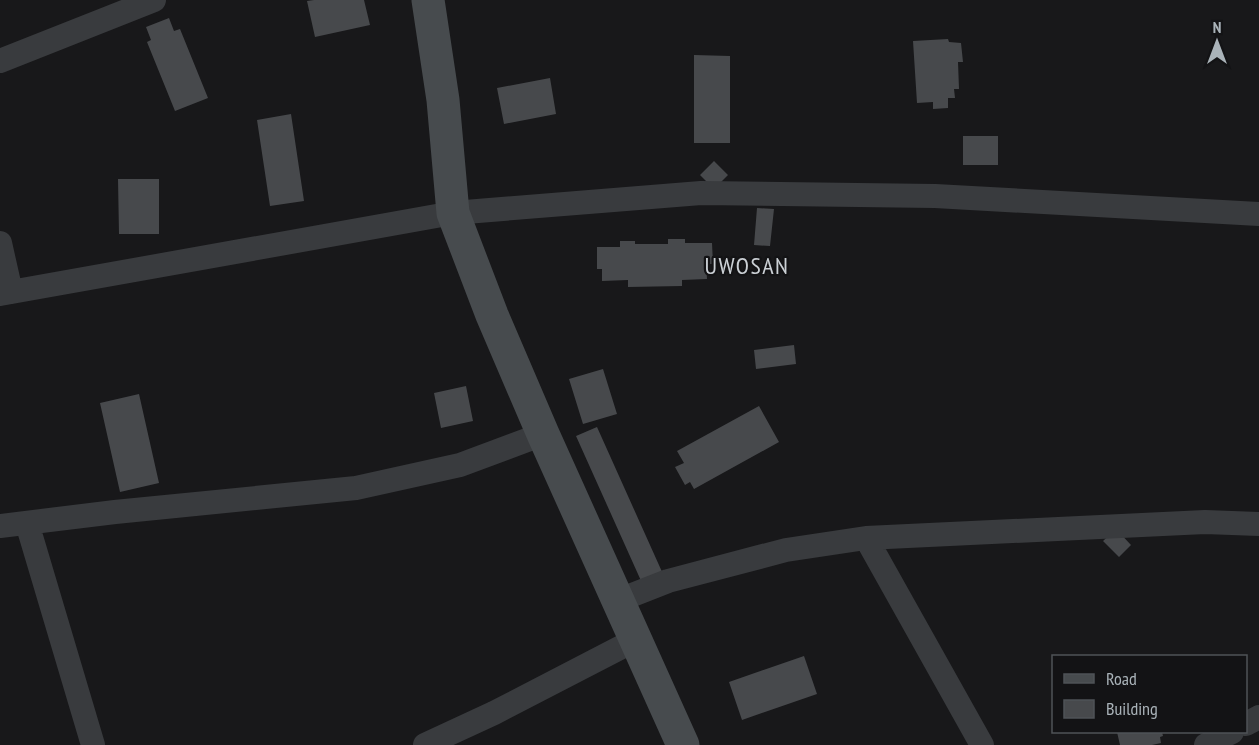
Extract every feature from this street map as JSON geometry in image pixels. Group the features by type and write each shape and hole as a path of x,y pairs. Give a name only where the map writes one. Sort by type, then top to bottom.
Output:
{"street":[{"path":"0,61 154,0"},
{"path":"428,0 443,100 453,213 492,315 543,434 683,745"},
{"path":"0,243 5,293 453,213 700,193 935,196 1259,214"},
{"path":"0,526 356,488 460,465 543,434"},
{"path":"617,601 668,581 786,550 866,538 1205,522 1259,524"},
{"path":"27,523 93,745"},
{"path":"866,538 982,745"},
{"path":"425,745 494,713 635,640"},
{"path":"1206,745 1230,733"}],"building":[{"path":"364,0 370,25 315,37 307,1"},
{"path":"169,18 174,31 180,29 208,98 175,111 147,42 151,40 146,27"},
{"path":"948,39 949,42 961,43 963,62 958,62 959,89 954,89 955,98 948,98 948,108 933,109 933,102 917,103 913,41"},
{"path":"694,55 730,56 730,143 694,143"},
{"path":"550,78 556,114 504,124 497,88"},
{"path":"291,114 304,201 270,206 257,120"},
{"path":"963,136 998,136 998,165 963,165"},
{"path":"714,161 728,175 714,189 700,175"},
{"path":"118,179 159,179 159,234 119,234"},
{"path":"757,208 774,209 770,246 754,245"},
{"path":"668,239 685,239 685,243 712,243 713,264 706,264 707,279 682,280 682,286 628,287 628,280 602,281 602,269 597,269 597,247 620,247 620,241 635,241 635,244 668,244"},
{"path":"794,345 796,364 756,369 754,350"},
{"path":"603,369 617,414 583,424 569,379"},
{"path":"466,386 473,421 441,428 434,393"},
{"path":"139,394 159,483 120,492 100,403"},
{"path":"759,406 779,442 694,489 690,482 685,485 675,467 684,463 677,451"},
{"path":"597,427 663,574 642,583 576,436"},
{"path":"1116,529 1131,545 1119,557 1103,541"},
{"path":"804,656 817,694 742,720 729,682"},
{"path":"1117,733 1162,733 1163,736 1160,737 1161,743 1152,745 1120,745"}],"district":[{"name":"UWOSAN","path":"747,266"}]}
